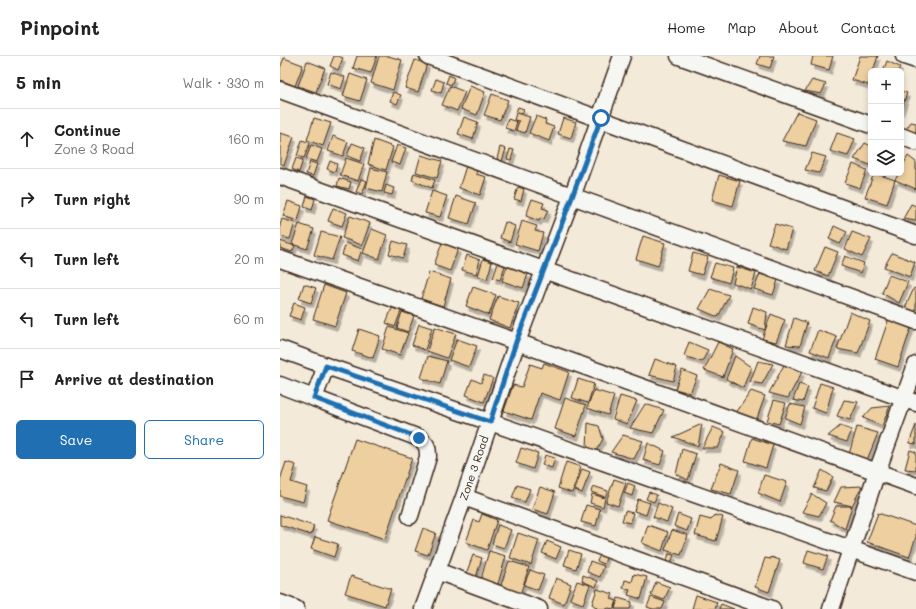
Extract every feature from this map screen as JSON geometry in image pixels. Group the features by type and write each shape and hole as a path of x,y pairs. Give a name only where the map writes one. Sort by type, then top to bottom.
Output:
{"street":[{"path":"428,56 601,118 916,235"},
{"name":"Zone 3 Road","path":"423,609 464,497 516,342 572,197 622,56"},
{"path":"679,56 868,124"},
{"path":"904,56 916,60"},
{"path":"280,90 916,321"},
{"path":"904,137 916,142"},
{"path":"280,176 910,401"},
{"path":"280,259 916,486"},
{"path":"280,348 326,366 916,572"},
{"path":"830,609 877,472 910,401 916,365"},
{"path":"314,398 326,366"},
{"path":"280,385 413,435 424,442 428,448 428,457 410,516"},
{"path":"464,497 772,609"},
{"path":"437,571 539,609"},
{"path":"280,603 296,609"}],"building":[{"path":"334,56 343,58 338,70 330,66"},
{"path":"357,56 377,56 371,73 353,68"},
{"path":"379,56 388,56 402,60 393,90 371,83"},
{"path":"760,56 774,56 770,68 757,64"},
{"path":"813,56 833,56 829,70 811,65"},
{"path":"860,56 878,56 874,68 868,68 868,85 852,80"},
{"path":"284,58 303,65 295,86 280,80 280,68"},
{"path":"415,60 427,64 418,92 405,88"},
{"path":"307,61 325,68 316,92 298,86"},
{"path":"887,61 900,67 900,68 884,68"},
{"path":"331,72 345,77 341,89 327,84"},
{"path":"350,74 367,80 360,101 343,96"},
{"path":"449,75 454,78 451,85 446,83"},
{"path":"436,79 444,82 441,93 432,90"},
{"path":"812,80 826,84 821,94 805,91"},
{"path":"450,86 465,92 457,111 442,105"},
{"path":"470,86 485,92 477,115 461,109"},
{"path":"393,92 401,95 397,104 390,101"},
{"path":"904,92 907,93 904,102"},
{"path":"492,94 508,100 500,120 484,115"},
{"path":"518,107 524,109 522,114 516,112"},
{"path":"797,112 816,119 806,146 782,141"},
{"path":"516,113 530,117 525,133 516,130 519,121 514,120"},
{"path":"536,116 546,120 545,124 554,127 549,141 529,133"},
{"path":"464,117 478,122 473,139 458,134"},
{"path":"314,118 331,123 323,146 307,140"},
{"path":"563,118 576,122 571,138 558,134"},
{"path":"508,119 517,122 514,131 505,128"},
{"path":"911,122 916,123 916,134 904,132"},
{"path":"280,133 294,137 284,165 280,163"},
{"path":"837,133 855,139 848,156 830,151"},
{"path":"333,136 348,142 343,156 328,151"},
{"path":"302,140 310,143 304,158 297,156"},
{"path":"374,140 393,147 386,170 368,164"},
{"path":"352,143 365,148 360,161 347,156"},
{"path":"865,143 868,144 868,164 854,159"},
{"path":"311,145 322,149 317,162 306,159"},
{"path":"397,145 406,148 400,165 391,162"},
{"path":"500,147 506,149 502,161 497,159"},
{"path":"510,149 514,150 511,160 507,159"},
{"path":"812,153 826,157 819,173 805,170"},
{"path":"421,155 442,161 437,178 416,172"},
{"path":"908,156 916,162 916,189 895,180 897,176 904,176 904,163"},
{"path":"296,158 303,160 299,172 292,169"},
{"path":"346,158 364,164 358,181 340,175"},
{"path":"330,161 337,164 335,172 327,169"},
{"path":"310,162 317,164 313,176 306,174"},
{"path":"853,164 867,170 860,188 845,183"},
{"path":"466,166 477,170 476,174 486,177 480,195 459,188"},
{"path":"371,168 387,172 382,192 366,188"},
{"path":"414,173 435,180 432,188 412,180"},
{"path":"719,175 740,181 733,206 712,200"},
{"path":"873,176 883,176 895,180 887,204 865,197"},
{"path":"339,178 351,182 349,189 337,186"},
{"path":"361,179 367,181 362,194 356,192"},
{"path":"386,185 394,188 392,195 384,193"},
{"path":"518,187 524,189 521,201 514,199"},
{"path":"432,191 447,196 440,217 425,213"},
{"path":"307,196 315,199 312,210 304,207"},
{"path":"456,196 476,203 469,224 449,218"},
{"path":"532,199 544,203 542,208 548,210 544,219 540,218 539,221 526,216"},
{"path":"288,201 302,206 298,221 283,216"},
{"path":"911,204 916,206 916,221 903,219"},
{"path":"333,208 347,213 342,226 328,221"},
{"path":"350,216 370,223 362,245 342,238"},
{"path":"282,219 295,223 290,239 280,236 280,225"},
{"path":"522,221 537,226 535,231 543,233 538,251 515,244"},
{"path":"505,222 515,226 510,242 500,238"},
{"path":"299,224 314,229 307,249 292,244"},
{"path":"775,224 792,229 786,249 768,243"},
{"path":"834,226 847,232 840,244 829,239"},
{"path":"372,229 387,235 379,259 363,253"},
{"path":"321,232 340,237 332,260 314,255"},
{"path":"852,232 871,239 862,257 845,249"},
{"path":"643,236 665,243 658,266 636,259"},
{"path":"280,241 295,246 292,252 280,248"},
{"path":"393,241 407,245 403,258 389,254"},
{"path":"346,243 362,249 358,261 342,255"},
{"path":"442,243 458,249 450,271 434,265"},
{"path":"825,247 838,252 828,276 815,271"},
{"path":"693,253 708,257 702,275 688,271"},
{"path":"892,253 915,262 910,277 884,267"},
{"path":"467,255 480,260 476,274 462,270"},
{"path":"845,256 864,263 861,273 841,266"},
{"path":"483,259 492,262 487,279 478,276"},
{"path":"498,263 505,266 500,280 493,278"},
{"path":"715,263 733,268 729,283 710,277"},
{"path":"507,266 528,274 523,288 502,281"},
{"path":"737,267 756,273 751,289 733,283"},
{"path":"429,272 451,279 443,306 421,299"},
{"path":"760,274 778,280 773,295 754,289"},
{"path":"889,275 908,282 899,303 882,293"},
{"path":"304,284 316,288 311,303 299,299"},
{"path":"324,285 346,293 335,326 313,319"},
{"path":"473,287 496,295 489,315 466,306"},
{"path":"914,288 916,289 916,312 905,308"},
{"path":"710,289 729,295 718,317 699,309"},
{"path":"498,296 519,303 510,328 489,320"},
{"path":"294,303 305,307 301,320 289,316"},
{"path":"753,307 767,312 765,330 748,324"},
{"path":"392,308 401,311 395,327 386,323"},
{"path":"402,312 414,316 408,332 397,328"},
{"path":"850,312 870,321 858,353 837,349"},
{"path":"771,314 785,320 776,342 762,339"},
{"path":"794,318 807,323 800,346 786,345"},
{"path":"889,318 912,325 898,367 875,359"},
{"path":"419,324 432,328 425,350 412,345"},
{"path":"389,327 408,333 400,355 382,349"},
{"path":"435,327 456,334 447,358 427,351"},
{"path":"359,329 380,336 373,358 352,351"},
{"path":"818,330 837,337 829,358 810,351"},
{"path":"457,339 477,346 469,367 449,360"},
{"path":"689,342 708,350 702,362 684,356"},
{"path":"718,342 733,349 723,377 704,370"},
{"path":"428,356 447,361 440,384 421,378"},
{"path":"735,356 751,367 743,388 726,379"},
{"path":"655,359 677,367 673,381 649,375"},
{"path":"758,361 773,364 762,384 750,382"},
{"path":"544,363 569,372 560,400 540,393 531,420 504,411 513,385 522,387 530,364 542,368"},
{"path":"784,365 802,372 788,398 769,393"},
{"path":"682,370 697,376 690,393 675,389"},
{"path":"484,375 493,378 484,402 466,395 472,379 481,383"},
{"path":"578,379 594,384 588,403 572,398"},
{"path":"820,383 833,387 826,413 812,408"},
{"path":"799,384 808,387 803,402 793,400"},
{"path":"594,390 614,396 608,415 587,408"},
{"path":"751,391 765,396 756,421 736,413"},
{"path":"620,396 637,401 627,424 613,419"},
{"path":"565,398 586,405 576,436 555,429"},
{"path":"774,400 786,403 779,424 767,421"},
{"path":"844,400 858,402 850,420 837,416"},
{"path":"645,404 664,410 653,433 630,428"},
{"path":"790,404 805,407 800,424 785,418"},
{"path":"890,406 882,426 863,418 872,408"},
{"path":"588,423 599,426 603,439 595,453 587,449"},
{"path":"702,424 698,446 673,437"},
{"path":"916,425 916,444 909,443"},
{"path":"840,426 852,430 847,442 828,436"},
{"path":"713,427 725,432 718,448 702,448"},
{"path":"857,427 878,433 867,460 849,454"},
{"path":"623,435 643,441 634,459 611,452"},
{"path":"752,438 773,445 766,468 745,461"},
{"path":"355,439 412,458 385,539 327,520"},
{"path":"648,443 665,451 660,465 643,460"},
{"path":"521,448 538,453 533,469 516,463"},
{"path":"682,449 696,454 688,480 676,474"},
{"path":"910,450 916,452 916,470 905,469"},
{"path":"545,455 555,458 552,468 542,465"},
{"path":"286,462 296,465 291,482 307,487 303,502 280,496 280,480"},
{"path":"566,462 581,467 572,493 558,488"},
{"path":"721,463 739,470 731,494 711,489"},
{"path":"582,469 590,472 582,493 575,490"},
{"path":"822,470 833,477 826,491 814,488"},
{"path":"764,475 787,482 780,502 758,493"},
{"path":"614,479 626,483 618,506 606,502"},
{"path":"628,483 635,486 632,496 624,493"},
{"path":"517,485 530,489 525,502 512,498"},
{"path":"593,486 608,491 605,497 591,492"},
{"path":"862,486 852,506 834,502 841,487"},
{"path":"540,487 555,492 548,514 532,509"},
{"path":"649,492 657,495 654,502 646,499"},
{"path":"592,494 605,498 603,507 590,503"},
{"path":"812,494 826,503 819,516 802,512"},
{"path":"638,499 650,503 646,515 634,511"},
{"path":"658,503 672,509 667,522 653,517"},
{"path":"586,505 600,509 596,526 581,522"},
{"path":"836,506 852,506 845,529 830,520"},
{"path":"625,511 633,513 630,523 622,521"},
{"path":"878,513 916,526 916,537 909,557 867,542"},
{"path":"482,514 497,520 487,550 466,542 474,520 479,522"},
{"path":"678,514 691,519 687,531 674,526"},
{"path":"280,515 314,526 311,535 280,525"},
{"path":"715,515 723,517 716,541 695,535 700,517 711,520"},
{"path":"498,525 511,530 504,548 492,544"},
{"path":"648,525 668,532 662,551 642,543"},
{"path":"423,528 436,533 428,555 415,551"},
{"path":"672,530 688,535 681,555 665,550"},
{"path":"518,533 539,540 531,565 510,558"},
{"path":"315,537 338,544 334,557 311,549"},
{"path":"547,541 561,547 556,559 542,553"},
{"path":"569,550 581,554 576,569 564,565"},
{"path":"808,550 828,556 823,569 804,563"},
{"path":"489,551 506,556 498,584 481,579"},
{"path":"601,553 607,555 604,564 597,561"},
{"path":"669,554 674,555 671,563 666,562"},
{"path":"473,555 482,558 476,577 466,574"},
{"path":"771,557 780,560 769,592 755,587 765,558 771,559"},
{"path":"509,561 529,567 520,595 500,588"},
{"path":"590,561 604,566 600,577 587,572"},
{"path":"530,570 544,575 538,590 524,585"},
{"path":"634,574 647,577 641,599 628,595 630,590 623,588 625,580 632,582"},
{"path":"583,575 598,581 596,587 582,581"},
{"path":"351,576 391,589 385,606 345,593"},
{"path":"556,578 571,584 564,604 549,598"},
{"path":"577,581 590,585 583,604 570,599"},
{"path":"656,582 670,587 664,600 651,595"},
{"path":"597,589 613,594 611,599 617,601 614,609 596,609 597,608 592,604"},
{"path":"696,595 717,602 715,609 692,609"},
{"path":"651,597 665,602 662,609 647,607"},
{"path":"618,598 632,602 630,609 615,609"},
{"path":"721,604 734,609 719,609"}],"route":[{"path":"419,438 314,398 326,366 490,422 516,342 601,118"}]}
